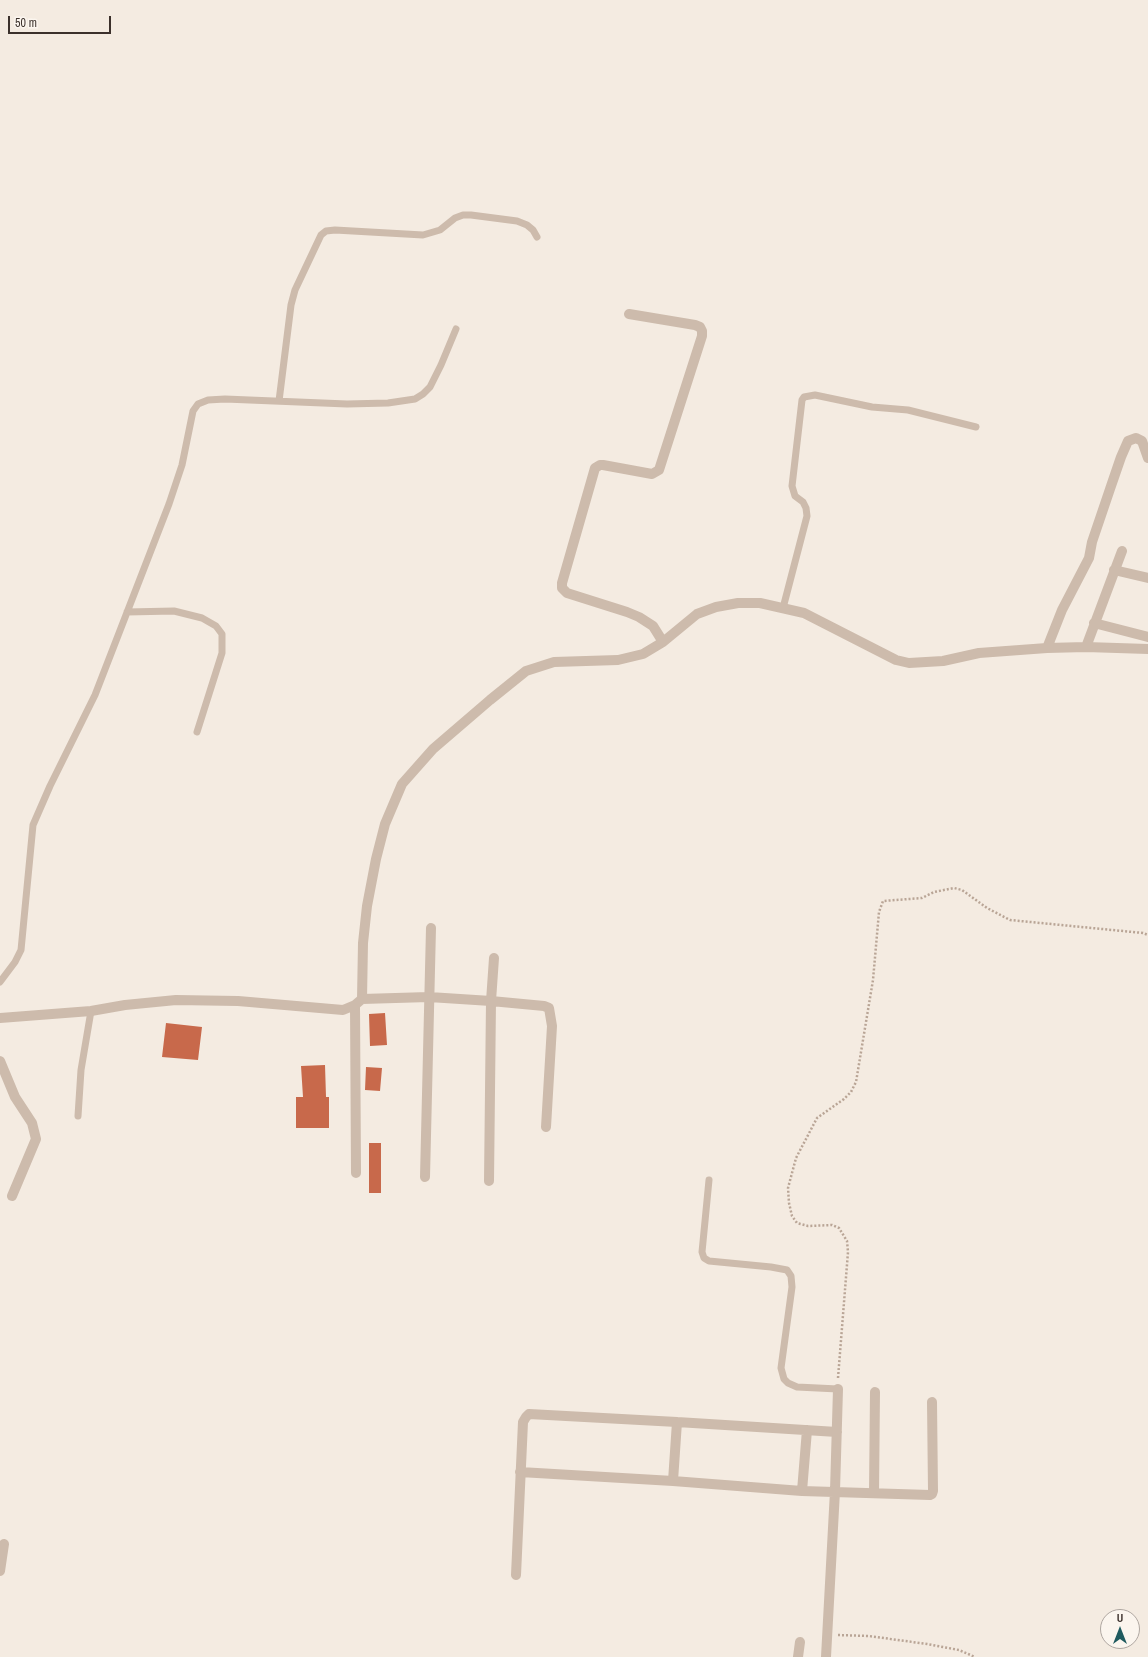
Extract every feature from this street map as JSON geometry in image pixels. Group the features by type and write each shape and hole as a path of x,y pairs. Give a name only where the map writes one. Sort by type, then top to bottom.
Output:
{"street":[{"path":"630,314 695,325 700,327 702,336 659,470 652,474 603,465 595,468 562,583 562,588 567,593 639,617 653,626 664,642"},
{"path":"1047,648 1062,610 1089,558 1092,542 1120,457 1128,441 1136,438 1142,441 1148,458"},
{"path":"1086,647 1122,551"},
{"path":"1114,570 1148,578"},
{"path":"356,1173 359,1002 363,943 367,906 385,824 402,784 433,749 526,671 554,662 618,660 643,654 664,642 697,614 716,606 738,603 760,603 804,613 896,660 909,663 943,661 979,653 1047,648 1086,647 1148,649"},
{"path":"1094,623 1148,637"},
{"path":"425,1177 431,928"},
{"path":"489,1181 491,1001 494,958"},
{"path":"0,1018 91,1012 125,1005 176,1000 238,1001 343,1010 359,1002 429,997 544,1006 549,1008 552,1026 546,1127"},
{"path":"0,1061 15,1097 32,1123 36,1139 12,1196"},
{"path":"826,1657 835,1491 838,1389"},
{"path":"874,1493 875,1392"},
{"path":"520,1472 672,1481 802,1491 930,1495 932,1494 932,1402"},
{"path":"516,1575 523,1422 529,1414 836,1432"},
{"path":"672,1481 677,1422"},
{"path":"802,1491 807,1430"},
{"path":"0,1571 4,1544"},
{"path":"798,1657 800,1642"}],"lane":[{"path":"279,401 291,305 295,290 321,235 326,231 353,230 423,235 431,234 440,230 455,218 471,216 517,221 527,225 533,230 537,237"},
{"path":"0,982 15,962 21,950 33,825 50,786 95,695 169,504 182,465 193,411 198,404 208,400 347,404 388,403 415,399 430,387 456,328"},
{"path":"783,608 807,516 806,508 803,502 795,496 792,486 802,400 804,397 815,395 872,407 908,410 976,428"},
{"path":"127,612 174,611 202,618 216,626 222,634 222,653 197,732"},
{"path":"78,1116 81,1070 91,1012"},
{"path":"709,1180 702,1252 704,1258 709,1261 787,1270 791,1276 792,1287 780,1368 784,1379 788,1383 797,1387 838,1389"}],"path":[{"path":"838,1389 848,1252 847,1241 839,1228 832,1225 808,1226 797,1223 792,1216 788,1188 796,1158 817,1118 844,1099 851,1092 856,1082 873,980 879,912 883,901 922,898 934,892 954,888 962,890 987,908 1010,920 1143,932 1148,935"},
{"path":"828,1635 869,1636 928,1644 959,1650 975,1657"}],"building":[{"path":"385,1013 387,1045 370,1046 369,1014"},
{"path":"166,1023 202,1027 198,1060 162,1057"},
{"path":"325,1065 326,1097 329,1097 329,1128 296,1128 296,1097 303,1097 301,1066"},
{"path":"366,1067 382,1068 380,1091 365,1090"},
{"path":"369,1143 381,1143 381,1193 369,1193"}]}
